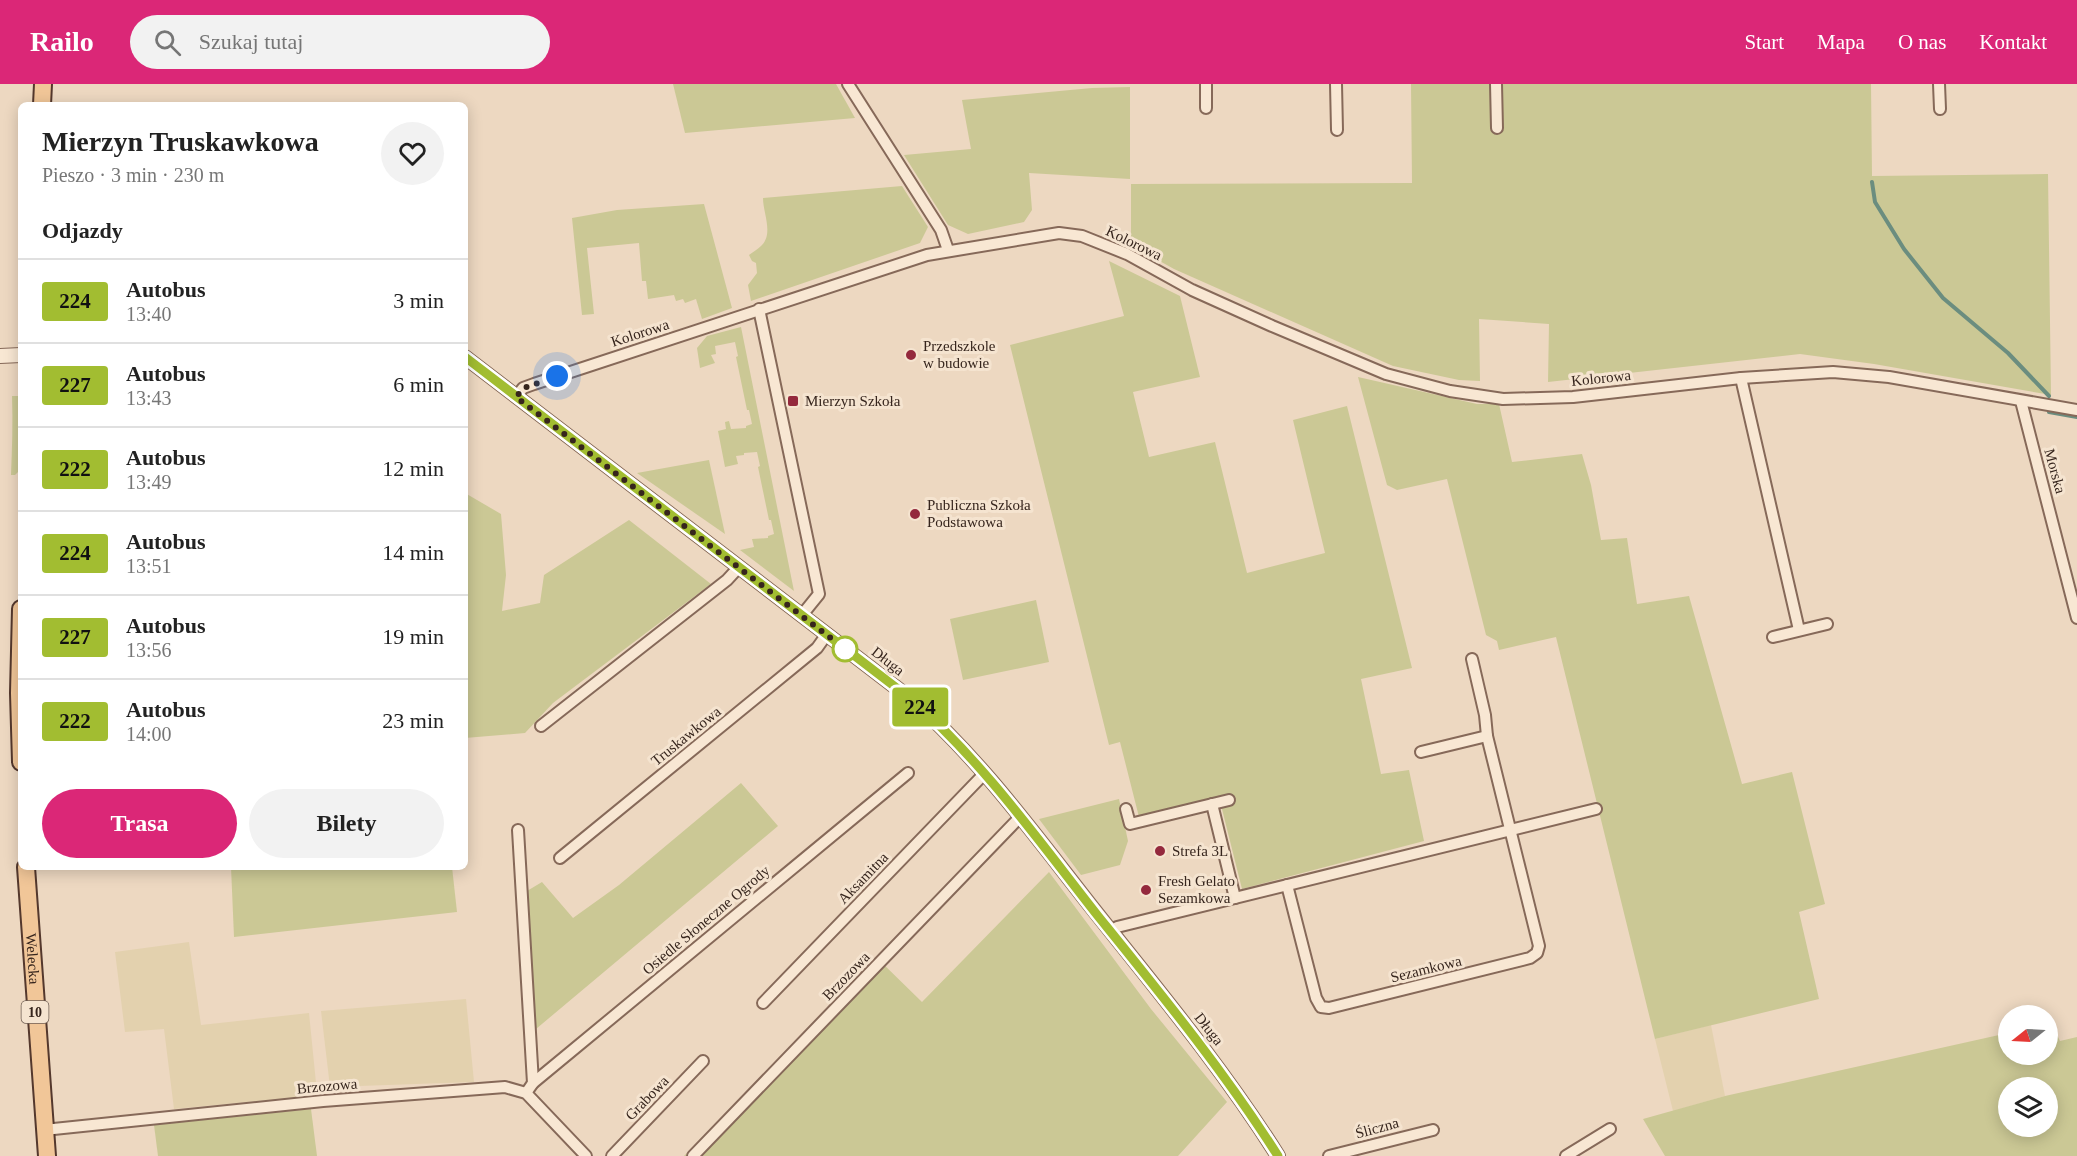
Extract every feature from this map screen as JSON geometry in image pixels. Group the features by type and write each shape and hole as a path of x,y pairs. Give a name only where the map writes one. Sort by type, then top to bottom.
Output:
{"main road":[{"path":"42,102 43,84"},
{"name":"Welecka","path":"26,870 47,1156"}],"street":[{"path":"848,84 941,230 948,250"},
{"path":"1206,84 1206,108"},
{"path":"1336,84 1337,130"},
{"path":"1496,84 1497,129"},
{"path":"1939,84 1940,109"},
{"name":"Kolorowa","path":"516,397 523,388 534,384 927,255 1059,233 1082,236 1127,254 1192,290 1386,374 1450,391 1503,399 1573,397 1741,378 1833,372 1889,377 2077,410"},
{"path":"759,309 819,594 802,615"},
{"path":"0,356 18,355"},
{"name":"Długa","path":"468,359 924,710 961,746 985,773 1224,1075 1278,1156"},
{"path":"1741,378 1799,630"},
{"name":"Morska","path":"2021,401 2077,618"},
{"path":"541,726 726,580 739,567"},
{"path":"1773,637 1827,624"},
{"name":"Truskawkowa","path":"560,858 817,648 827,634"},
{"name":"Sezamkowa","path":"1287,885 1316,998 1321,1007 1329,1008 1530,957 1537,953 1539,946 1487,736 1485,715 1472,659"},
{"path":"1421,752 1487,736"},
{"name":"Osiedle Słoneczne Ogrody","path":"526,1093 533,1083 908,773"},
{"name":"Aksamitna","path":"763,1003 985,773"},
{"path":"1126,809 1130,824 1229,800"},
{"path":"1212,804 1235,897"},
{"path":"1111,932 1117,927 1235,897 1596,809"},
{"name":"Brzozowa","path":"693,1156 1020,817"},
{"path":"518,830 533,1083"},
{"name":"Grabowa","path":"612,1156 703,1061"},
{"name":"Brzozowa","path":"44,1130 323,1101 475,1089 505,1087 526,1093"},
{"path":"526,1093 586,1156"},
{"path":"1566,1156 1610,1129"},
{"name":"Śliczna","path":"1329,1156 1433,1130"}],"shaded area":[{"path":"673,84 836,84 855,118 685,133"},
{"path":"1411,84 1871,84 1872,176 2048,174 2051,395 1874,364 1800,354 1548,382 1549,324 1479,319 1480,381 1459,380 1393,366 1174,269 1131,245 1131,184 1412,183"},
{"path":"1130,87 1130,179 1029,173 1032,210 1024,222 968,234 948,225 904,155 971,149 962,100 1092,88"},
{"path":"902,186 928,227 920,243 751,301 748,285 757,273 756,263 749,255 761,246 767,236 763,198"},
{"path":"704,204 732,308 702,319 696,299 685,303 683,299 676,301 674,295 648,299 646,281 642,281 639,243 587,248 594,314 582,315 572,218 617,210"},
{"path":"1109,261 1180,296 1200,377 1133,392 1149,457 1215,442 1247,573 1325,553 1293,420 1347,406 1412,668 1361,679 1381,774 1409,770 1424,841 1242,889 1219,797 1139,817 1120,742 1109,745 1010,345 1124,316"},
{"path":"741,327 794,591 740,550 754,547 752,539 768,538 774,534 758,467 760,466 757,452 736,456 738,464 725,467 718,431 726,429 725,422 729,421 731,429 746,428 752,424 736,357 738,356 735,342 715,346 716,354 711,355 715,363 700,368 697,348 707,336"},
{"path":"1358,377 1477,404 1499,404 1512,462 1582,454 1591,485 1601,540 1627,538 1637,604 1689,596 1742,784 1792,772 1825,904 1799,912 1819,999 1655,1039 1556,637 1499,650 1497,641 1486,635 1447,479 1397,490 1387,485"},
{"path":"12,396 18,396 18,472 15,475 11,475"},
{"path":"709,460 725,534 637,473"},
{"path":"468,495 501,514 506,575 502,611 540,603 544,575 629,520 711,584 553,703 525,733 468,738"},
{"path":"1036,600 1049,662 963,680 950,619"},
{"path":"741,783 778,826 536,1029 527,891 542,882 573,918 619,885"},
{"path":"1119,799 1128,841 1120,865 1081,875 1039,819"},
{"path":"231,870 452,870 457,912 234,937"},
{"path":"1049,872 1151,1009 1227,1102 1178,1156 684,1156 877,958 922,1002"},
{"path":"189,942 201,1025 309,1013 316,1083 302,1097 174,1109 164,1029 125,1032 115,952"},
{"path":"466,999 474,1082 330,1087 321,1011"},
{"path":"1711,1025 1725,1096 1673,1111 1655,1039"},
{"path":"1998,1035 1998,1065 2058,1065 2058,1037 2060,1041 2077,1037 2077,1156 1665,1156 1643,1119 1725,1096"},
{"path":"311,1109 317,1156 158,1156 154,1125"}],"waterway":[{"path":"1872,182 1875,202 1904,249 1943,298 2008,353 2049,396"},
{"path":"2049,412 2077,417"}],"bus line":[{"name":"224","path":"468,359 911,699 950,735 1002,794 1203,1047 1237,1093 1278,1156"}],"place":[{"name":"Przedszkole w budowie","path":"911,355"},
{"name":"Mierzyn Szkoła","path":"793,401"},
{"name":"Publiczna Szkoła Podstawowa","path":"915,514"},
{"name":"Strefa 3L","path":"1160,851"},
{"name":"Fresh Gelato Sezamkowa","path":"1146,890"}],"route":[{"path":"557,376 524,388 516,397 845,649"}]}
